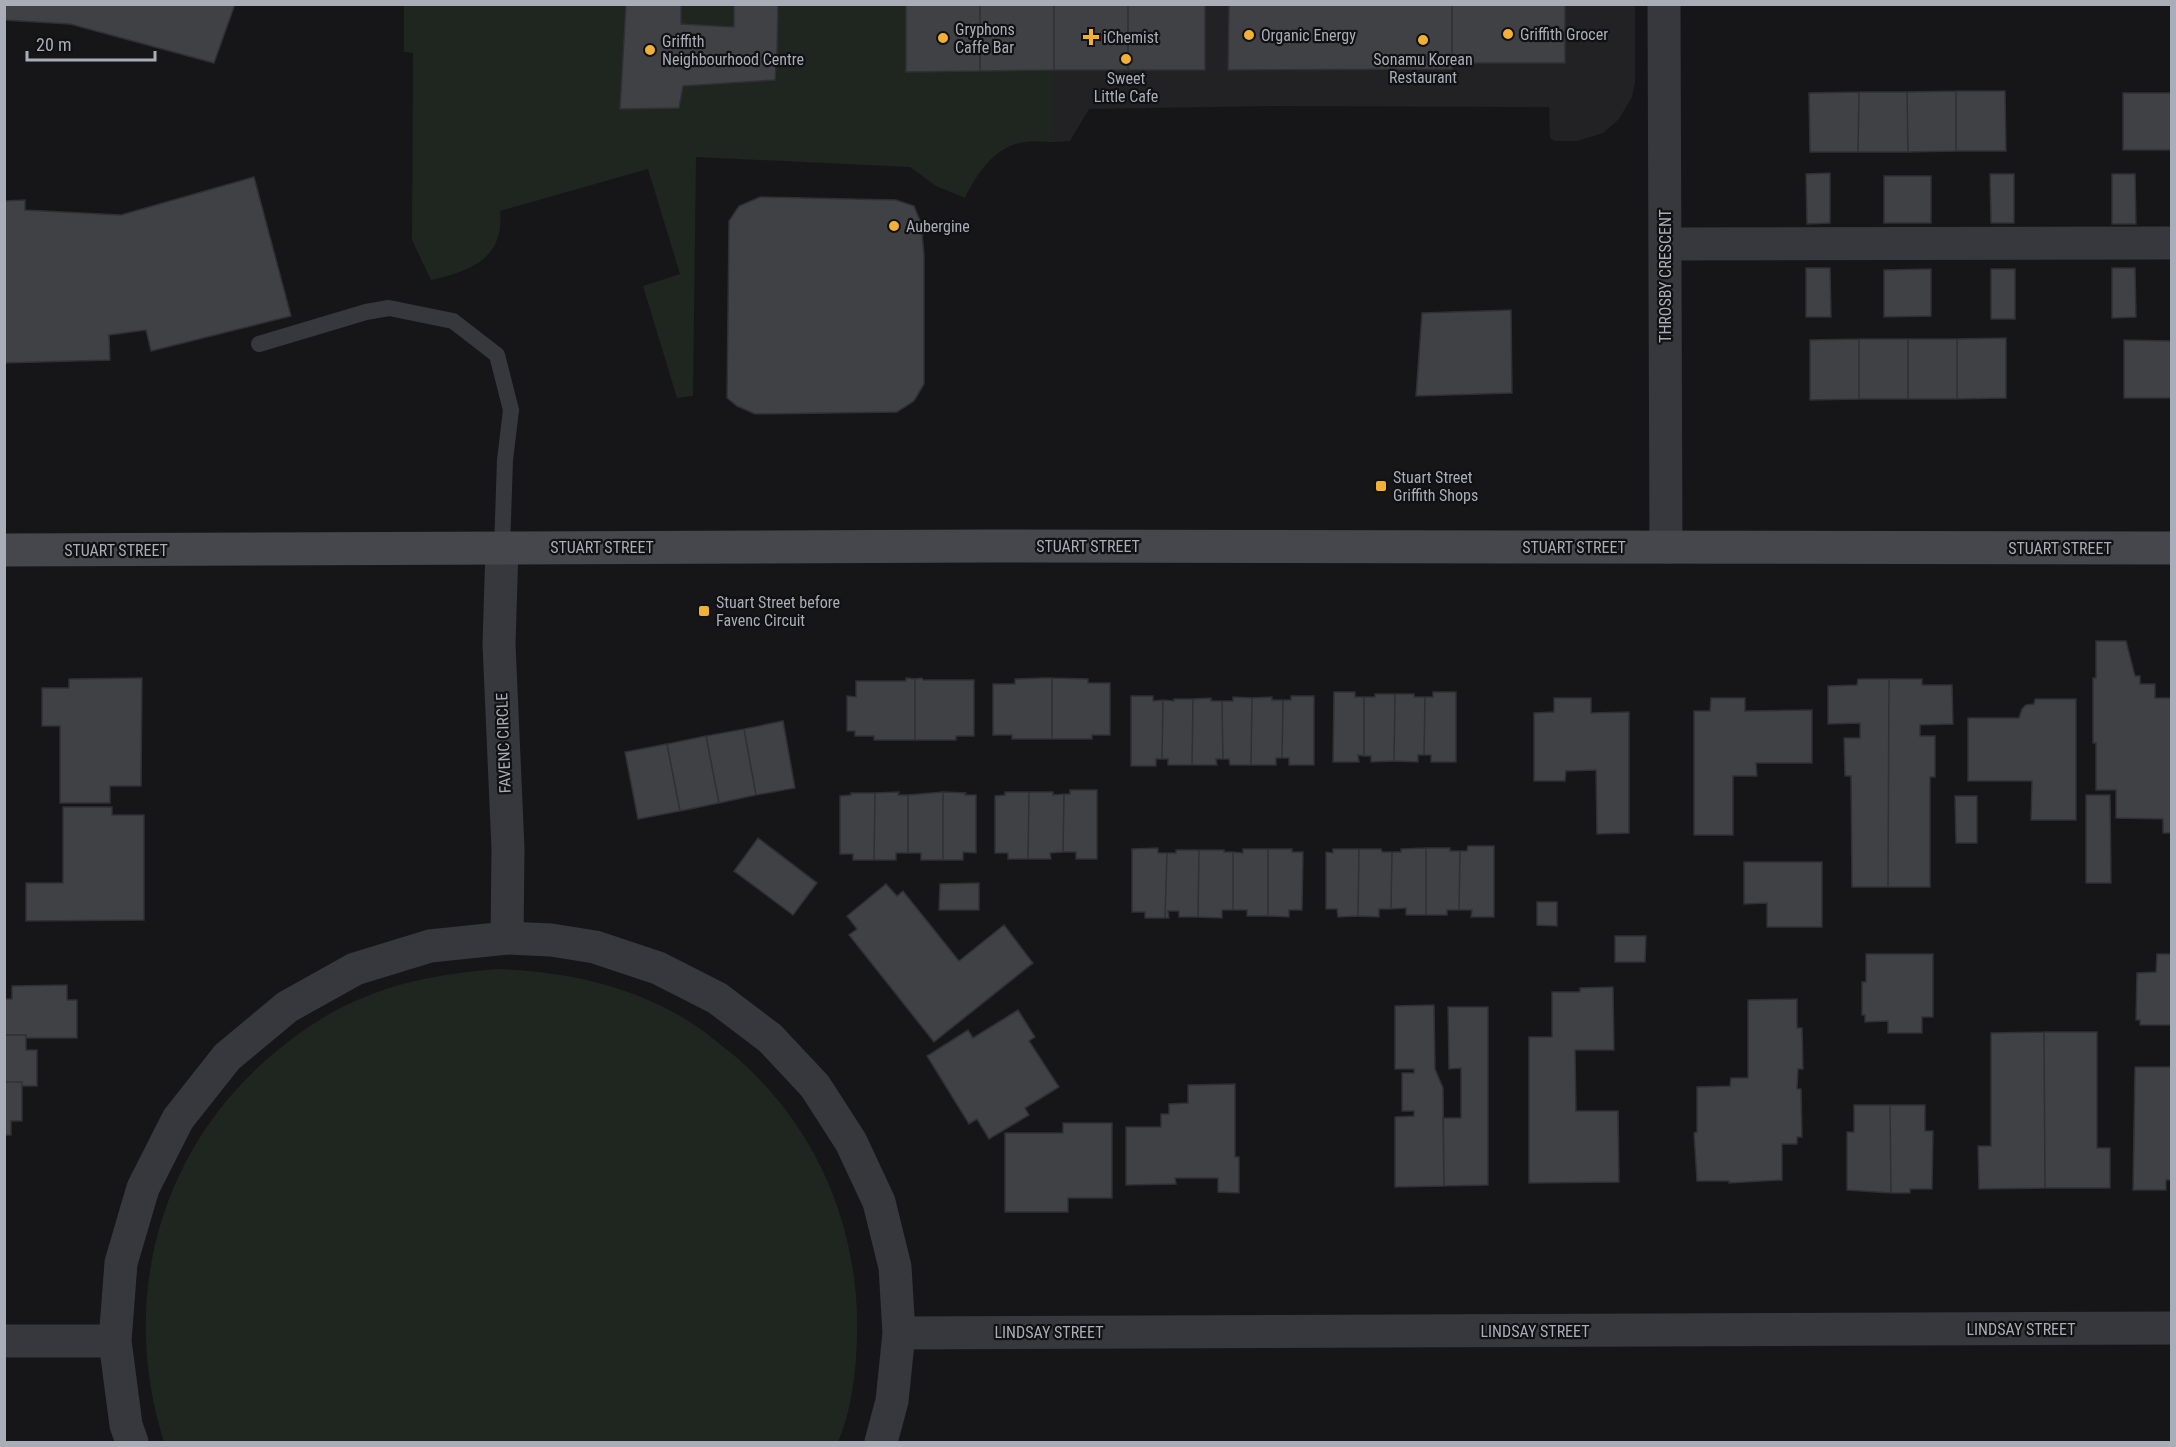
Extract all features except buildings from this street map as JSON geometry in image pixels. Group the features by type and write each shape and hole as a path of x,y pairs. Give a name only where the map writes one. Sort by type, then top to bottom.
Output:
{"street":[{"name":"THROSBY CRESCENT","path":"1664,4 1666,547"},
{"path":"1665,244 2172,243"},
{"name":"STUART STREET","path":"4,550 953,546 2172,548"},
{"name":"FAVENC CIRCLE","path":"502,548 499,644 508,849 507,938"},
{"path":"132,1443 126,1425 115,1341 121,1263 143,1188 178,1119 227,1057 287,1007 355,969 430,946 507,938 551,940 595,947 658,968 717,998 770,1038 815,1086 851,1142 879,1202 895,1267 899,1333 892,1401 881,1443"},
{"name":"LINDSAY STREET","path":"899,1333 2172,1328"},
{"path":"4,1341 115,1341"}],"lane":[{"path":"259,344 366,312 389,308 453,321 497,355 511,410 505,460 502,548"}],"shaded area":[{"path":"404,5 906,5 907,72 1054,70 1054,142 1026,142 1006,148 981,170 965,198 936,186 910,167 696,157 693,396 677,398 643,286 680,274 648,169 500,211 497,240 482,260 472,267 431,280 412,240 413,53 404,52"},
{"path":"906,5 1635,5 1635,82 1632,97 1619,119 1603,133 1577,141 1555,141 1550,138 1549,107 1275,106 1089,109 1070,141 1054,142 1054,70 906,72"},
{"path":"498,969 588,980 631,993 673,1012 698,1027 736,1057 767,1087 793,1120 815,1156 832,1193 845,1233 853,1273 857,1315 856,1358 848,1412 838,1442 164,1442 151,1390 146,1338 148,1287 157,1236 174,1187 197,1141 228,1099 266,1060 325,1016 381,991 414,981"}],"place":[{"name":"Griffith Grocer","path":"1508,34"},
{"name":"Organic Energy","path":"1249,35"},
{"name":"iChemist","path":"1091,37"},
{"name":"Gryphons Caffe Bar","path":"943,38"},
{"name":"Sonamu Korean Restaurant","path":"1423,40"},
{"name":"Griffith Neighbourhood Centre","path":"650,50"},
{"name":"Sweet Little Cafe","path":"1126,59"},
{"name":"Aubergine","path":"894,226"},
{"name":"Stuart Street Griffith Shops","path":"1381,486"},
{"name":"Stuart Street before Favenc Circuit","path":"704,611"}]}
